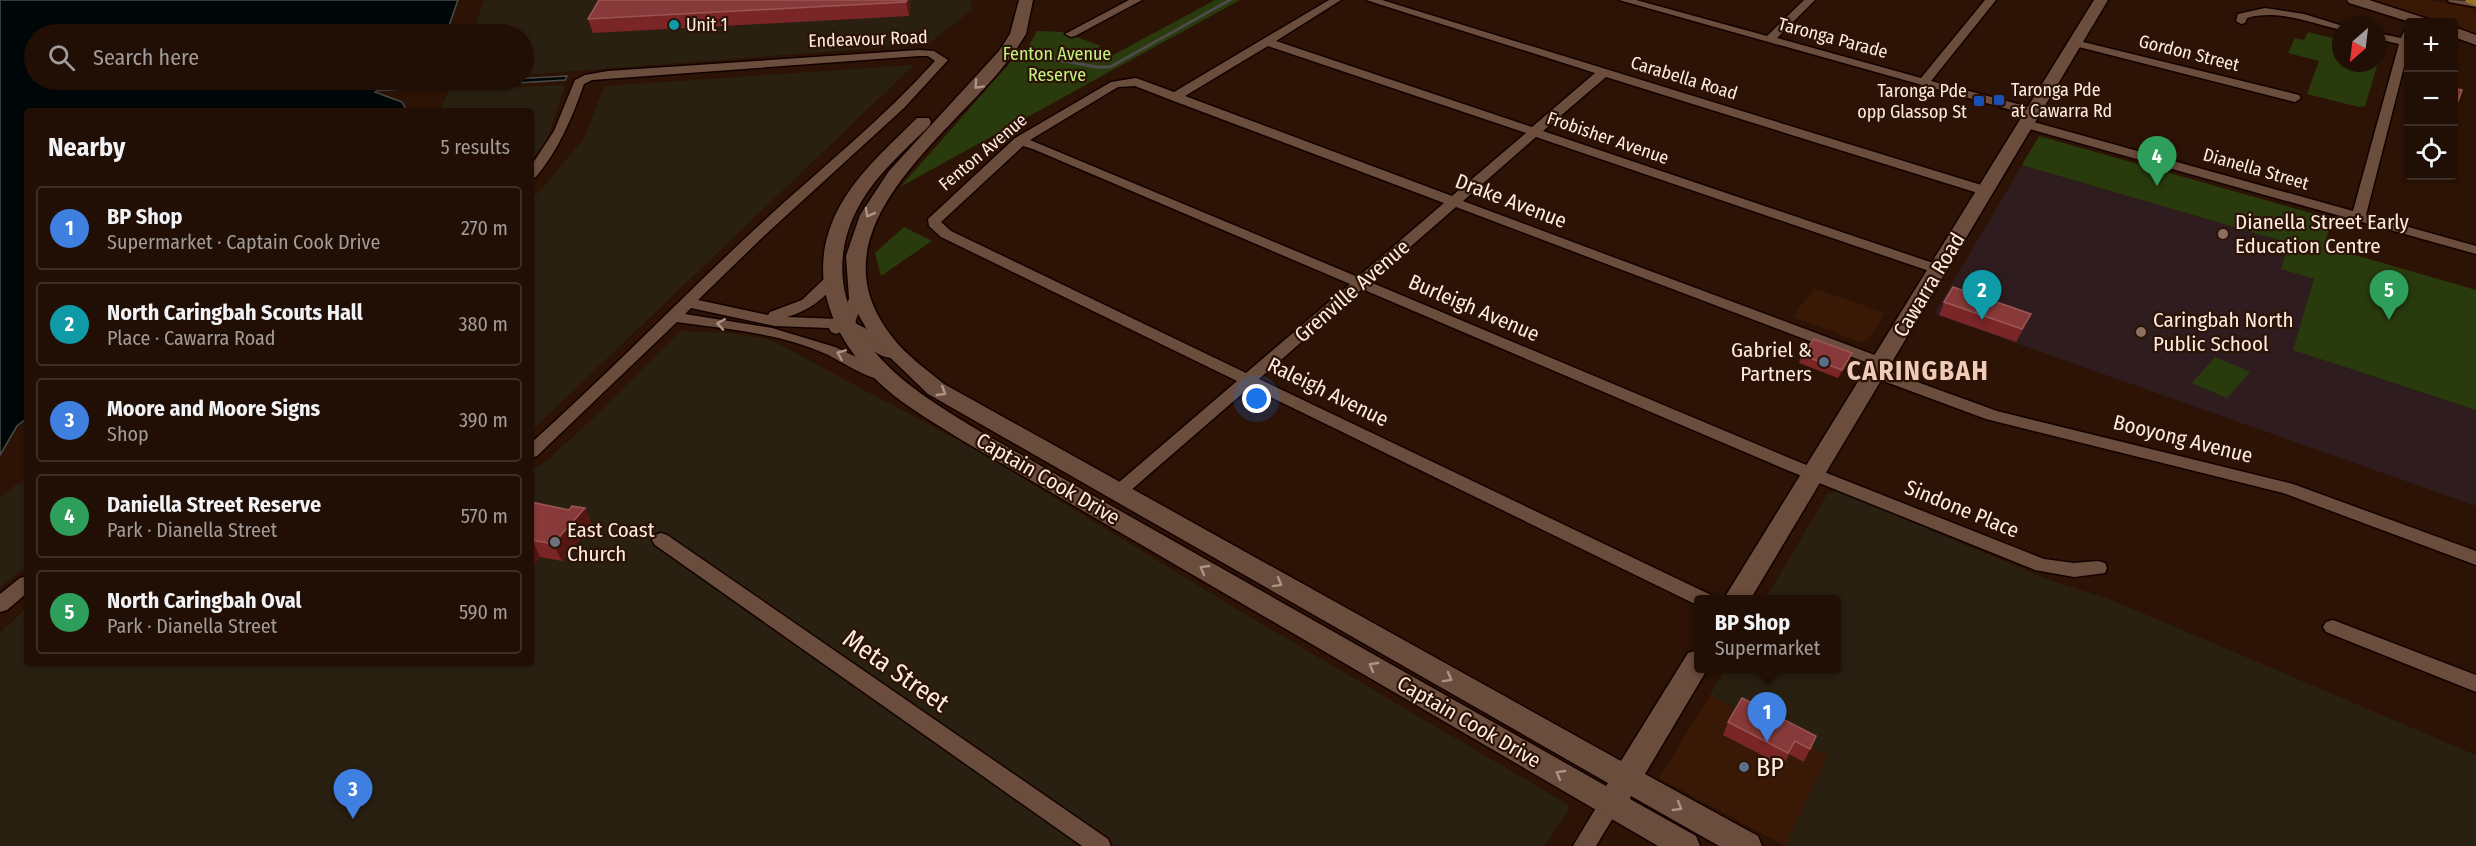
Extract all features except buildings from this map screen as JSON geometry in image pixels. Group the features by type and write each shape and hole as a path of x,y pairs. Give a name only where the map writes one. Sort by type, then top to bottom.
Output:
{"main road":[{"name":"Captain Cook Drive","path":"901,376 858,346 845,324 831,280 831,261 835,241 851,203 884,161 988,54 1008,21 1010,0"},
{"name":"Captain Cook Drive","path":"1026,0 1018,34 1005,54 894,176 877,198 864,222 856,248 853,272 858,293 901,376 929,409 973,437 1109,501 1627,778 1747,846"},
{"name":"Cawarra Road","path":"1740,595 2101,0"},
{"path":"2354,0 2404,24"},
{"path":"2458,33 2476,40"},
{"name":"Captain Cook Drive","path":"1109,501 1685,846"},
{"path":"1611,803 1694,668"}],"street":[{"path":"1071,34 1137,0"},
{"path":"1175,97 1336,0"},
{"name":"Carabella Road","path":"1371,0 1986,190"},
{"name":"Taronga Parade","path":"1624,0 1924,82 2029,118"},
{"path":"1770,39 1810,0"},
{"path":"1924,82 1991,0"},
{"path":"2453,0 2475,1"},
{"path":"1105,3 1114,12"},
{"path":"2241,21 2242,16 2250,12 2268,11 2332,25"},
{"path":"2386,34 2404,30"},
{"name":"Frobisher Avenue","path":"1266,41 1937,269"},
{"name":"Gordon Street","path":"2075,43 2295,98"},
{"name":"Endeavour Road","path":"534,171 543,161 560,133 579,82 589,77 919,53 930,53 942,60 842,160 760,232 675,317 534,449"},
{"path":"2359,217 2404,60"},
{"name":"Grenville Avenue","path":"1109,501 1604,72"},
{"name":"Drake Avenue","path":"1126,81 1142,84 1455,202 1879,368"},
{"name":"Fenton Avenue","path":"934,224 938,215 1018,141 1115,84 1126,81"},
{"name":"Dianella Street","path":"2029,118 2476,250"},
{"name":"Burleigh Avenue","path":"1018,141 1037,146 1814,474"},
{"name":"Raleigh Avenue","path":"934,224 946,234 1694,595"},
{"path":"747,316 780,314 799,309 818,296 831,280"},
{"path":"675,317 767,331 812,333 835,329 845,324 852,315 858,293"},
{"path":"689,303 775,321 845,324"},
{"path":"767,331 831,350 863,364 901,376"},
{"name":"Booyong Avenue","path":"1879,368 1992,415 2287,488 2476,558"},
{"name":"Sindone Place","path":"1814,474 2042,565 2074,570 2098,568"},
{"name":"Meta Street","path":"662,540 1100,846"},
{"path":"0,604 24,585"},
{"path":"2333,627 2476,684"},
{"path":"1584,846 1611,803"}],"shaded area":[{"path":"0,0 458,0 450,24 24,24 24,90 378,90 375,92 402,102 405,108 24,108 24,420 17,426 0,455"},
{"path":"484,0 970,0 972,10 928,44 534,74 534,24 476,24"},
{"path":"2372,0 2431,0 2476,9 2476,33 2458,27 2458,18 2430,18"},
{"path":"914,65 534,428 534,196 585,137 604,86"},
{"path":"567,76 565,80 534,82 534,78"},
{"path":"565,85 547,140 534,157 534,108 441,108 449,90 534,90 534,86"},
{"name":"Caringbah North Public School","path":"2022,165 2289,243 2282,269 2314,279 2294,350 2476,410 2476,506 1934,314"},
{"path":"1814,288 1885,313 1867,341 1860,342 1793,317"},
{"path":"681,331 728,333 771,340 980,452 1235,608 1567,804 1569,810 1544,846 0,846 0,633 24,610 24,666 534,666 534,469 549,459"},
{"path":"24,479 24,568 0,587 0,497"},
{"path":"1838,491 2044,578 2114,601 2476,755 2476,846 1785,846 1828,756 1710,695 1723,673 1841,673 1841,595 1767,595 1828,493"},
{"name":"BP","path":"1710,695 1828,756 1785,846 1659,778"}],"green space":[{"name":"Fenton Avenue Reserve","path":"1215,0 1240,0 900,187 1023,48 1027,49 1037,31 1063,32 1101,46 1088,54 1104,60"},
{"path":"2308,32 2332,38 2332,72 2375,72 2365,106 2359,107 2307,94 2319,61 2288,53 2295,38 2304,40"},
{"path":"2039,136 2332,219 2324,246 2476,290 2476,410 2293,350 2314,279 2281,269 2289,243 2022,165"},
{"path":"904,227 932,241 881,276 875,253"},
{"path":"2215,357 2250,372 2227,398 2192,383"}],"waterway":[{"path":"1030,55 1097,67 1110,67 1230,0"}],"place":[{"name":"Unit 1","path":"674,25"},
{"name":"Taronga Pde at Cawarra Rd","path":"1999,100"},
{"name":"Taronga Pde opp Glassop St","path":"1979,101"},
{"name":"Daniella Street Reserve","path":"2157,186"},
{"name":"Dianella Street Early Education Centre","path":"2223,234"},
{"name":"North Caringbah Scouts Hall","path":"1982,320"},
{"name":"North Caringbah Oval","path":"2389,320"},
{"name":"Caringbah North Public School","path":"2141,332"},
{"name":"Gabriel & Partners","path":"1824,362"},
{"name":"East Coast Church","path":"555,542"},
{"name":"BP Shop","path":"1767,742"},
{"name":"BP","path":"1744,767"},
{"name":"Moore and Moore Signs","path":"353,819"}],"district":[{"name":"CARINGBAH","path":"1918,371"}]}
